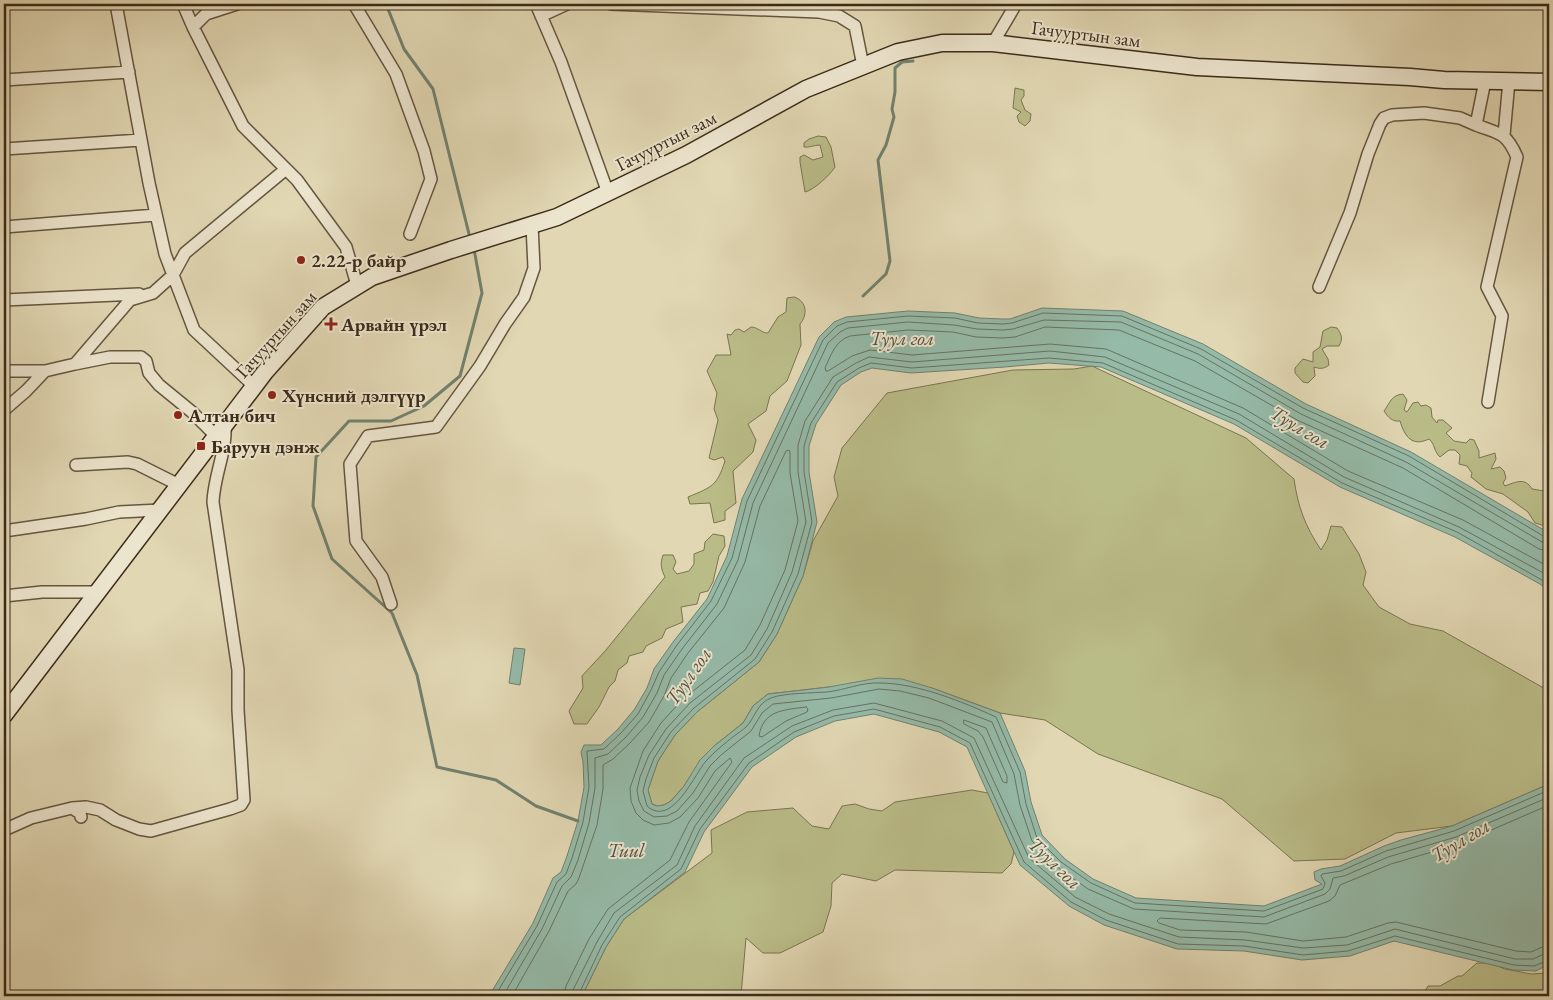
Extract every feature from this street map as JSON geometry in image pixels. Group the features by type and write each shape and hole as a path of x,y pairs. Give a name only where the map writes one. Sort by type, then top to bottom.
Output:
{"main road":[{"name":"Гачууртын зам","path":"4,715 254,386 323,307 372,277 450,250 558,217 686,155 806,89 898,52 942,43 993,43 1197,67 1444,80 1549,82"}],"street":[{"path":"116,4 141,140 165,254 194,330 254,386"},
{"path":"183,4 243,126 297,180 346,247 357,285"},
{"path":"193,27 206,14 237,4"},
{"path":"354,4 396,74 424,150 431,179 410,234"},
{"path":"536,4 561,62 608,194"},
{"path":"541,16 567,4"},
{"path":"611,4 819,12 839,16 854,26 863,66"},
{"path":"993,43 1016,4"},
{"path":"4,80 129,72"},
{"path":"1476,125 1485,81"},
{"path":"1504,135 1509,81"},
{"path":"1319,288 1350,213 1368,154 1384,118 1392,115 1424,114 1460,118 1504,135 1512,144 1518,157 1487,288 1502,316 1488,402"},
{"path":"4,149 141,140"},
{"path":"75,364 130,300 153,293 173,275 185,253 286,169"},
{"path":"4,227 156,215"},
{"path":"391,604 382,577 356,541 350,464 368,436 436,428 480,366 505,324 524,297 534,268 532,225"},
{"path":"4,300 153,293"},
{"path":"4,371 45,371 110,357 141,357 146,361 149,373 159,385 192,412 226,434 224,449 213,486 213,502 238,670 238,710 244,800 241,804 230,809 151,831 139,829 116,820 100,810 86,807 72,808 31,818 4,830"},
{"path":"4,410 45,371"},
{"path":"76,466 128,462 137,464 179,485"},
{"path":"4,531 86,519 119,512 160,510"},
{"path":"4,596 42,592 98,592"},
{"path":"72,808 81,817"}],"shaded area":[{"path":"1015,88 1024,90 1024,96 1021,100 1025,110 1031,114 1030,121 1025,126 1019,122 1017,116 1021,112 1013,108"},
{"path":"818,136 826,137 831,147 835,167 822,182 805,192 800,157 804,155 813,160 823,157 820,145 804,147 804,143 809,139"},
{"path":"794,297 802,302 805,309 803,320 800,324 801,345 787,381 770,396 766,411 748,424 756,440 753,452 733,471 736,503 725,511 725,520 714,523 710,503 690,504 688,497 712,485 719,476 725,461 723,457 714,460 709,458 718,420 714,409 717,393 707,371 716,355 731,355 727,334 731,335 735,330 739,329 744,332 751,327 768,333 778,317 786,312 787,298"},
{"path":"1331,327 1337,328 1340,333 1339,346 1327,346 1322,349 1329,365 1322,368 1314,367 1315,376 1308,383 1303,382 1295,373 1295,368 1303,359 1313,362 1313,352 1320,347 1323,331"},
{"path":"1092,366 1246,438 1294,479 1303,516 1321,550 1327,540 1331,526 1342,527 1359,554 1366,572 1363,585 1379,607 1410,624 1443,631 1549,691 1549,784 1452,826 1396,833 1345,859 1294,861 1222,799 1098,754 1045,720 1000,713 932,688 829,687 768,694 753,706 743,723 714,746 701,760 684,786 671,801 664,805 657,806 652,804 648,790 651,781 658,761 675,735 697,712 759,662 777,634 803,576 813,541 838,496 834,477 842,448 887,393 1013,370 1074,369"},
{"path":"1403,394 1407,400 1404,410 1407,412 1413,403 1418,402 1421,406 1426,405 1431,408 1432,417 1437,423 1438,420 1443,420 1452,428 1446,433 1454,441 1466,443 1470,439 1474,440 1479,451 1479,458 1495,453 1496,459 1491,469 1500,467 1504,471 1506,478 1503,483 1505,486 1523,482 1532,489 1549,494 1549,527 1535,523 1528,512 1503,494 1486,489 1471,477 1472,473 1467,466 1459,464 1460,455 1455,450 1449,450 1440,457 1429,439 1418,442 1410,439 1404,432 1400,421 1390,419 1384,411 1393,398"},
{"path":"713,534 724,536 725,546 719,556 713,582 708,591 700,593 697,604 681,607 683,622 666,629 662,638 646,646 643,652 629,656 627,663 618,670 615,681 609,687 599,707 587,724 574,724 569,711 583,688 582,676 606,650 665,577 661,566 663,555 673,555 676,562 673,569 677,574 689,571 694,564 694,554 704,550 705,542"},
{"path":"972,790 988,793 1014,852 1011,864 1002,873 895,870 876,881 842,874 832,883 831,906 823,932 780,953 763,953 746,938 741,996 582,996 606,947 624,919 712,853 711,830 747,812 793,808 812,826 829,829 842,806 855,804 882,811 895,802"},
{"path":"1477,963 1491,963 1505,969 1531,974 1547,973 1549,989 1537,994 1530,991 1528,996 1422,996 1428,986 1440,986 1458,976 1462,976"}],"water":[{"path":"1042,308 1123,311 1203,344 1306,404 1411,452 1549,533 1549,591 1540,584 1455,537 1340,487 1234,424 1101,367 1049,363 911,373 872,368 861,372 841,385 816,424 809,446 809,472 817,522 803,576 777,634 759,662 697,712 675,735 658,761 648,790 652,804 657,806 664,805 671,801 684,786 700,760 743,723 753,706 768,694 829,687 878,678 902,679 1000,713 1025,771 1031,802 1042,835 1065,859 1093,879 1136,898 1264,906 1322,884 1315,880 1314,872 1321,869 1340,866 1384,846 1452,826 1549,784 1549,964 1536,971 1513,970 1394,941 1350,956 1302,960 1244,951 1177,949 1104,925 1069,906 1020,865 967,747 939,732 874,714 835,721 796,737 752,767 704,832 685,872 624,919 606,947 582,996 489,996 533,923 553,878 561,872 578,821 584,787 581,752 584,745 601,745 618,729 634,710 647,688 654,669 707,599 727,556 742,499 819,337 834,322 846,317 908,311 955,313 979,318 1010,319"},
{"path":"514,648 525,649 520,685 509,683"}],"waterway":[{"path":"386,4 404,49 433,89 470,238"},
{"path":"863,296 886,274 890,261 878,160 886,145 894,117 892,109 895,92 895,68 902,62 913,61"},
{"path":"474,249 482,293 460,376 424,406 391,421 349,421 316,457 313,506 332,559 392,613 417,675 437,767 496,780 536,806 578,821"}],"place":[{"name":"2.22-р байр","path":"301,260"},
{"name":"Арвайн үрэл","path":"331,324"},
{"name":"Хүнсний дэлгүүр","path":"272,395"},
{"name":"Алтан бич","path":"178,415"},
{"name":"Баруун дэнж","path":"201,446"}],"water label":[{"name":"Туул гол","path":"902,338"},
{"name":"Туул гол","path":"1300,427"},
{"name":"Туул гол","path":"688,676"},
{"name":"Туул гол","path":"1460,840"},
{"name":"Tuul","path":"626,850"},
{"name":"Туул гол","path":"1055,863"}]}
